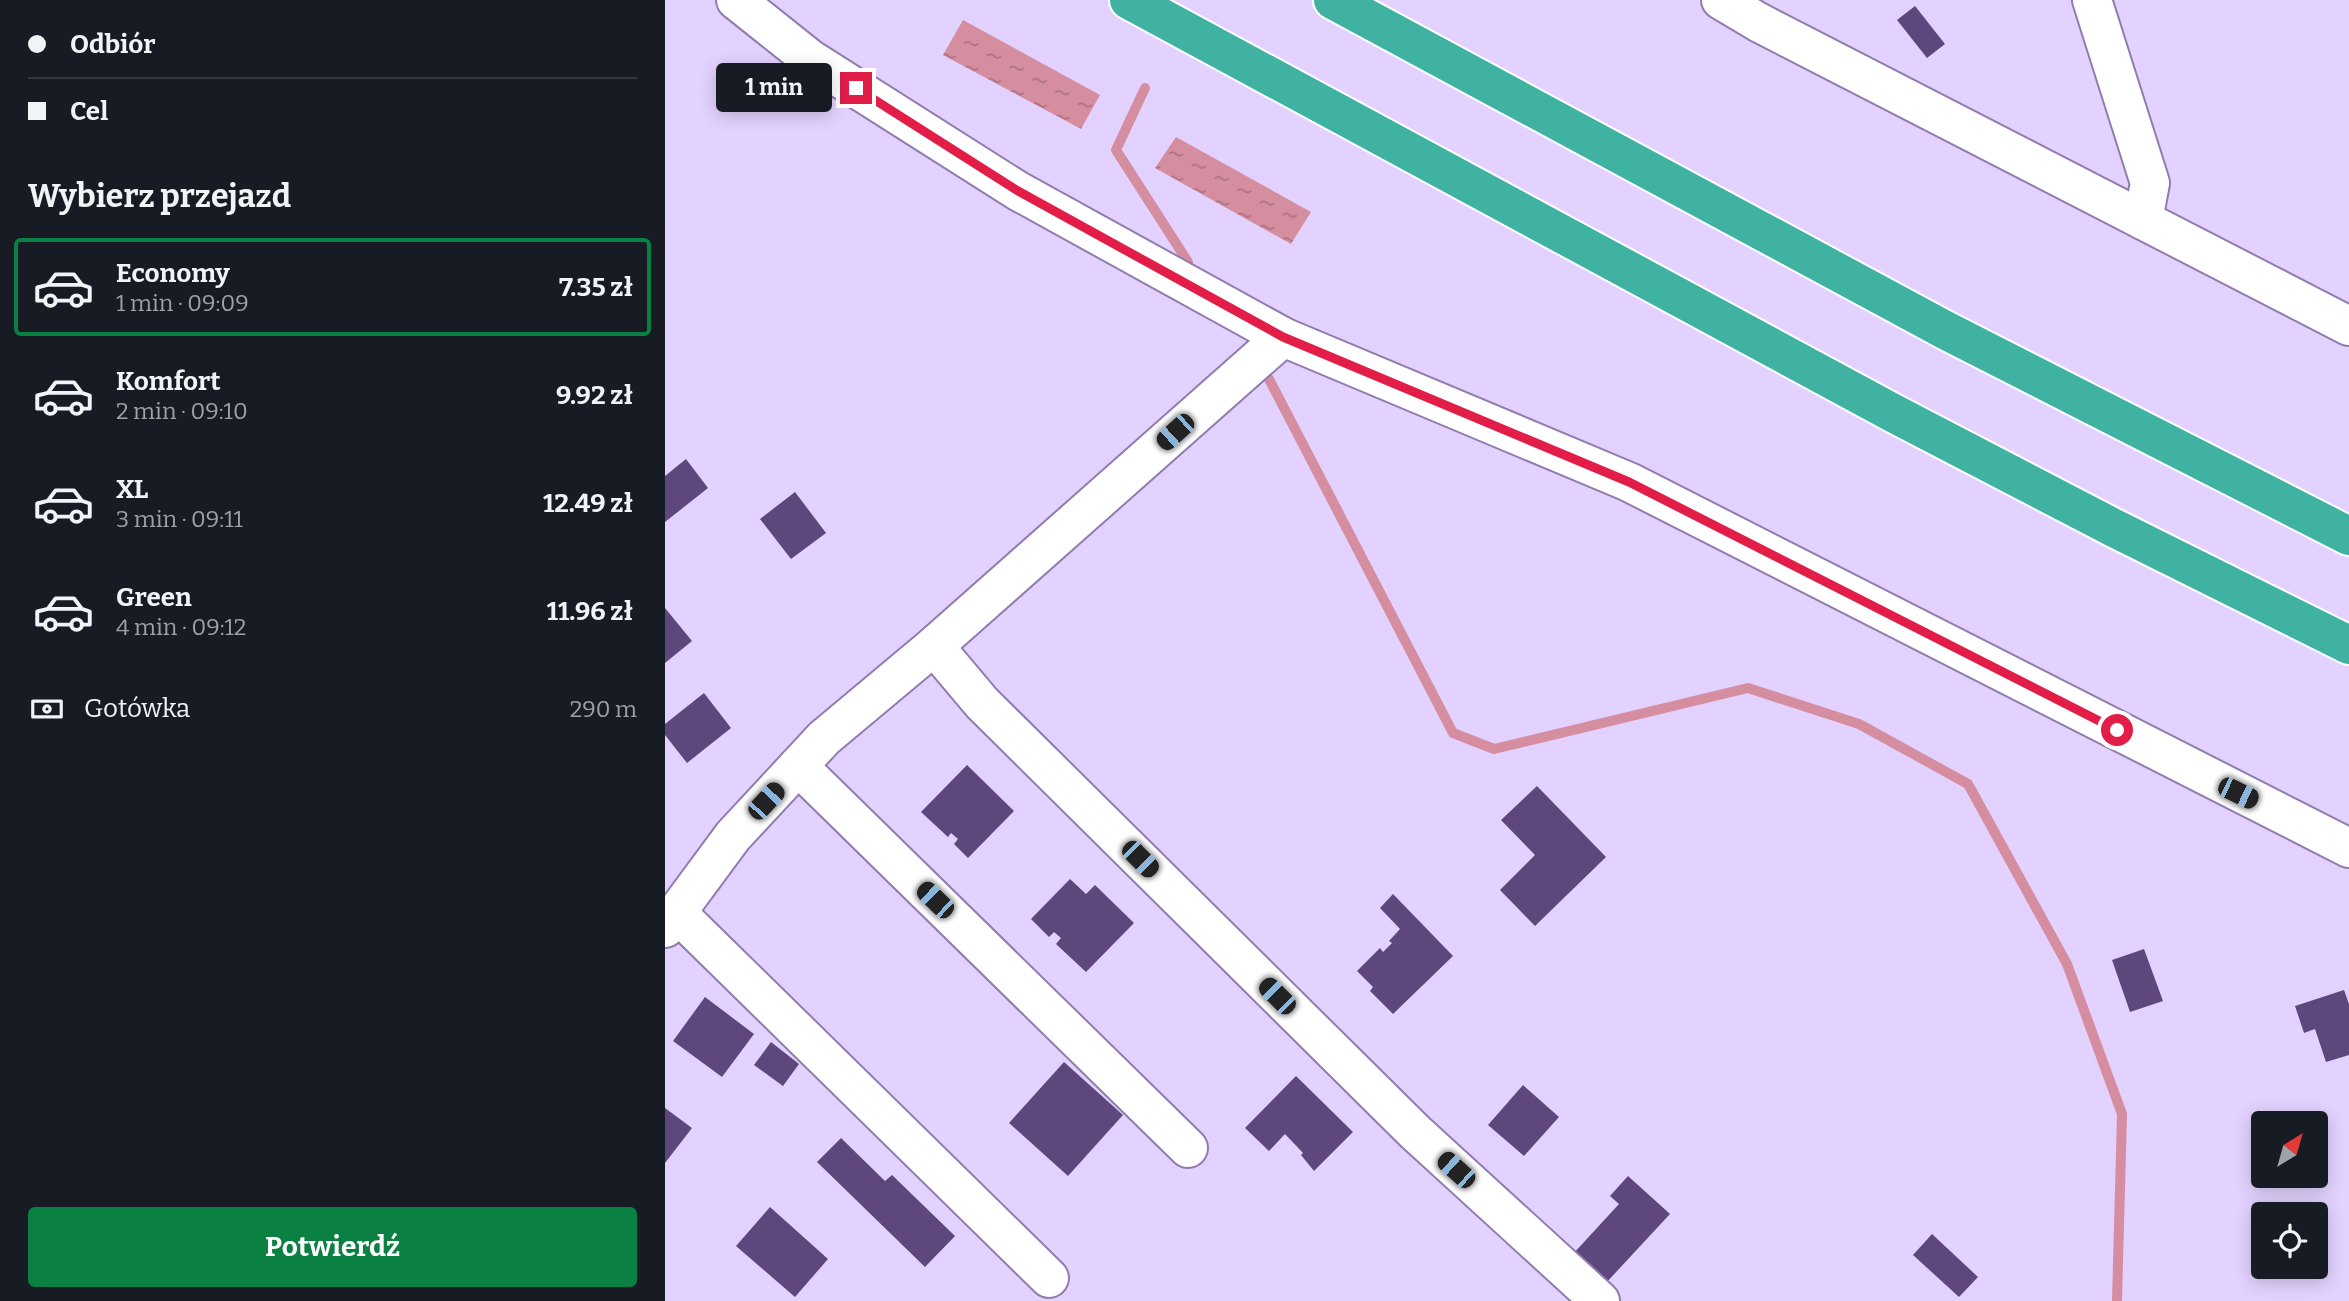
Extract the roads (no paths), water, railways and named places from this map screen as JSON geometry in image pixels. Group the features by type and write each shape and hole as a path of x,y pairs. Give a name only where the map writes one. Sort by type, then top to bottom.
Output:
{"highway":[{"path":"1129,0 1904,419 2349,645"},
{"path":"1333,0 1968,342 2349,536"}],"street":[{"path":"736,0 810,59 1018,191 1283,337 1629,482 2349,848"},
{"path":"1721,0 1758,22 2349,326"},
{"path":"2092,0 2150,183 2143,220"},
{"path":"1049,1278 671,921 733,836 824,738 934,646 1283,337"},
{"path":"934,646 982,703 1415,1132 1600,1301"},
{"path":"799,766 1188,1148"}],"water":[{"path":"963,20 1100,95 1081,129 943,55"},
{"path":"1176,137 1311,212 1291,244 1155,168"}],"waterway":[{"path":"1145,88 1116,150 1188,262"},
{"path":"1269,379 1453,733 1494,749 1748,688 1859,724 1968,784 2067,964 2122,1114 2117,1301"}]}
